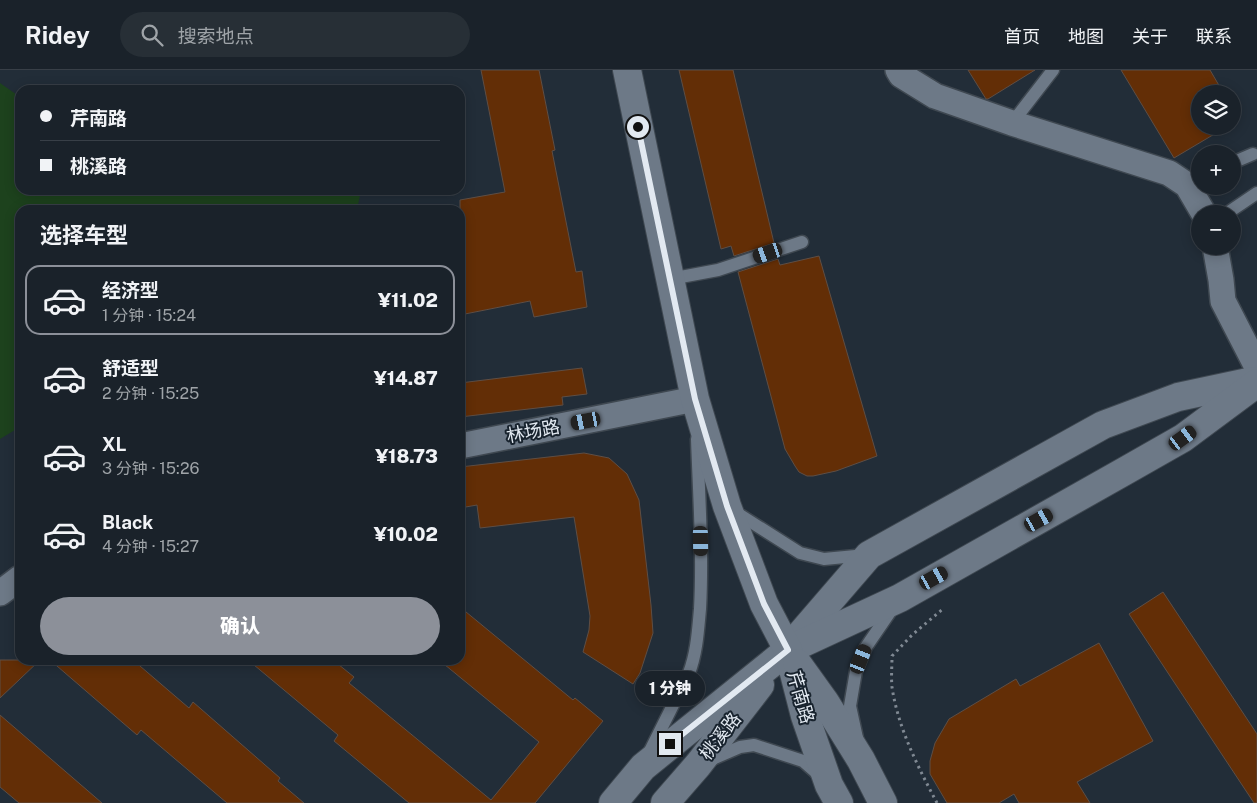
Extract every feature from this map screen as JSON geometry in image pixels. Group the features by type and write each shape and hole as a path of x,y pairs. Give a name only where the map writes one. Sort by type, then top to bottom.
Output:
{"street":[{"name":"芹南路","path":"627,70 695,399 727,506 764,604 788,650 804,716 834,794"},
{"path":"898,70 902,75 936,96 1012,124 1191,181"},
{"path":"1217,255 1223,301 1257,367"},
{"path":"788,650 869,555 1103,425 1178,397 1257,382"},
{"path":"788,650 900,598 1183,438 1257,382"},
{"name":"林场路","path":"465,445 695,399"},
{"path":"0,592 15,582"},
{"path":"788,650 861,760 883,803"},
{"name":"桃溪路","path":"613,803 642,767 788,650"},
{"name":"桃溪路","path":"665,803 698,765 788,650"}],"lane":[{"path":"1012,124 1053,70"},
{"path":"1241,159 1253,154"},
{"path":"1239,205 1257,193"},
{"path":"670,279 718,270 802,242"},
{"name":"桃溪路","path":"642,767 694,660 702,573 695,399"},
{"path":"727,506 800,553 824,559 869,555"},
{"path":"861,760 850,706 856,671 866,646 875,631 900,598"},
{"path":"698,765 734,749 754,745 764,747 803,761 834,794"}],"path":[{"path":"937,803 914,758 898,715 892,687 892,656 912,635 948,605"}],"green space":[{"path":"0,83 15,94 15,195 360,195 358,205 15,205 15,430 0,439"}],"building":[{"path":"481,70 539,70 555,150 552,151 576,272 582,271 587,307 534,317 530,301 465,314 465,205 460,205 460,200 505,192"},
{"path":"679,70 733,70 774,243 734,256 731,246 721,249"},
{"path":"968,70 1035,70 986,99"},
{"path":"1121,70 1210,70 1219,85 1191,85 1191,135 1213,135 1196,145 1191,145 1191,148 1174,158"},
{"path":"819,256 877,456 836,471 807,476 799,472 785,449 738,272 778,259 780,265"},
{"path":"582,368 587,394 562,397 563,405 465,416 465,382"},
{"path":"584,453 609,458 627,474 639,500 653,633 640,673 633,684 583,652 589,630 590,616 574,517 480,528 477,505 465,507 465,466"},
{"path":"1163,592 1257,734 1257,803 1254,803 1129,614"},
{"path":"465,611 573,700 575,698 603,721 535,803 409,803 334,741 338,735 254,665 339,665 354,677 349,683 491,800 539,742 445,665 465,665"},
{"path":"1099,643 1153,741 1077,782 1090,803 1019,803 1014,794 999,803 947,803 930,774 930,761 935,743 949,719 1016,679 1020,686"},
{"path":"0,660 15,660 15,665 35,665 0,698"},
{"path":"56,665 139,665 189,708 193,702 280,778 278,781 304,803 227,803 141,730 137,735"},
{"path":"0,715 102,803 19,803 0,787"}],"route":[{"path":"638,127 695,399 727,506 764,604 788,650 670,744"}]}
